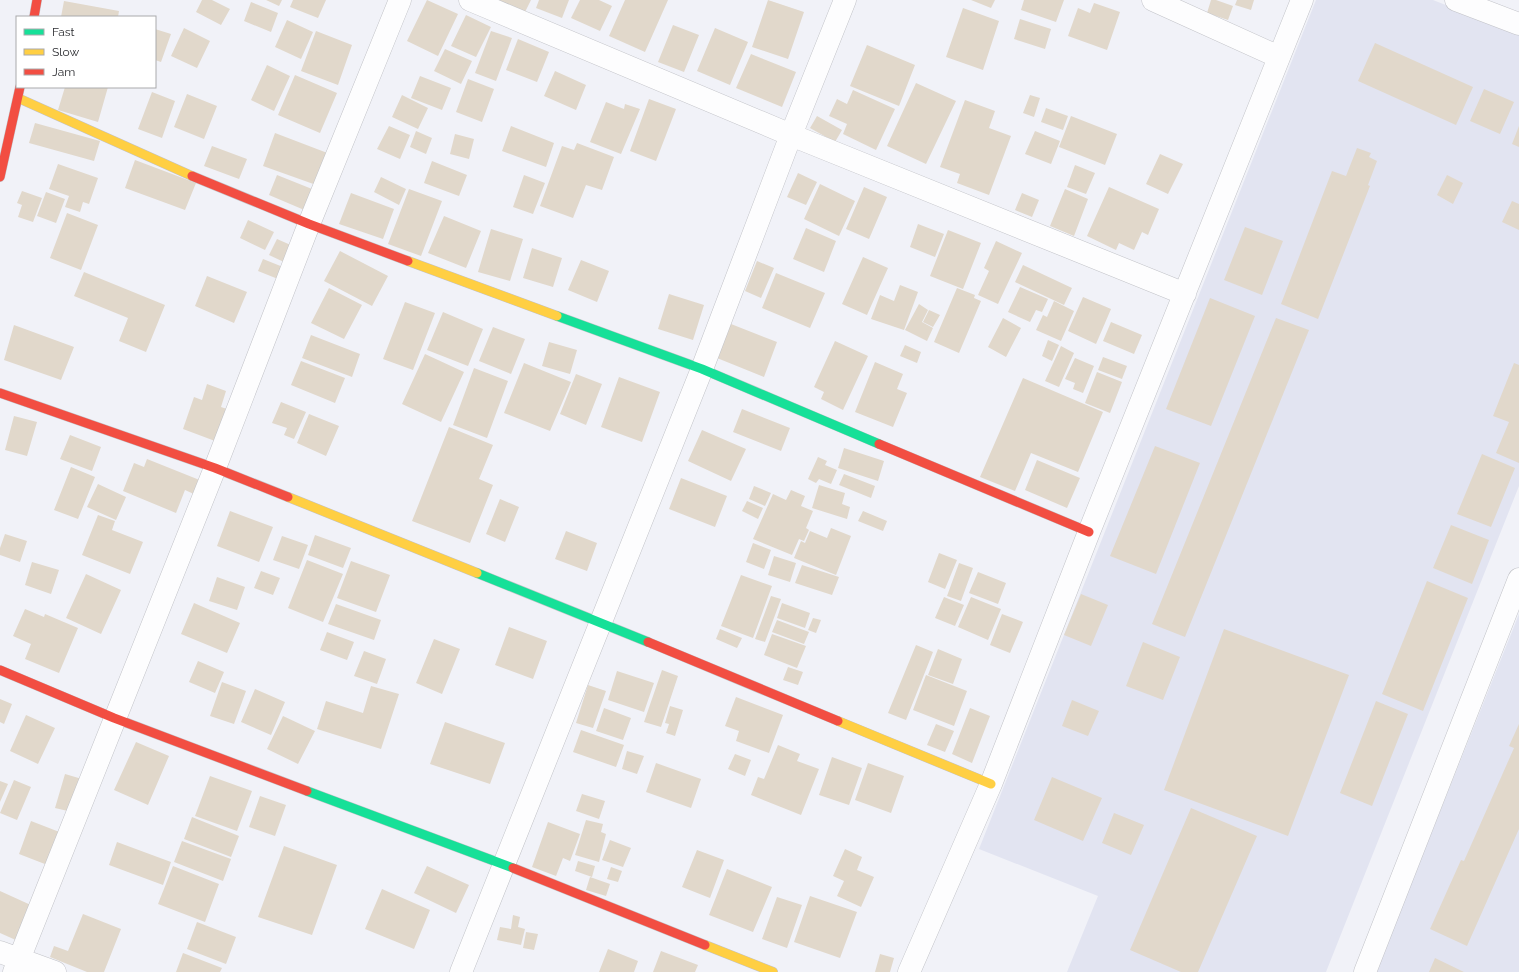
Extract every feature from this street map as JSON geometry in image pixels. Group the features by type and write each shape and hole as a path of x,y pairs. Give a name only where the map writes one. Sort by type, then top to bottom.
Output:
{"street":[{"path":"34,16 37,0"},
{"path":"54,972 11,961 114,718 215,468 309,224 400,0"},
{"path":"470,0 791,135 1185,294"},
{"path":"461,972 702,369 791,135 845,0"},
{"path":"1153,0 1279,57"},
{"path":"909,972 991,784 1089,532 1302,0"},
{"path":"1456,0 1519,24"},
{"path":"0,178 20,88"},
{"path":"18,98 222,188 309,224 702,369 1089,532"},
{"path":"0,393 215,468 600,622 991,784"},
{"path":"1365,972 1519,579"},
{"path":"0,670 114,718 503,864 773,972"}],"shaded area":[{"path":"1316,0 1433,0 1519,34 1519,486 1326,972 1067,972 1098,896 979,849"},
{"path":"1519,614 1519,972 1376,972"}],"building":[{"path":"202,0 212,0 230,9 221,25 196,12"},
{"path":"266,0 282,0 279,6"},
{"path":"293,0 326,0 318,18 290,7"},
{"path":"427,0 458,14 438,56 407,41"},
{"path":"497,0 531,0 525,12"},
{"path":"539,0 569,0 562,18 536,8"},
{"path":"580,0 599,0 612,6 600,31 571,18"},
{"path":"625,0 668,0 645,52 609,36"},
{"path":"768,0 804,12 788,59 752,47"},
{"path":"971,0 995,0 991,8"},
{"path":"1024,0 1064,0 1056,22 1021,10"},
{"path":"1211,0 1216,0 1233,6 1228,20 1207,13"},
{"path":"1237,0 1254,0 1251,10 1235,5"},
{"path":"64,1 119,11 118,16 61,16"},
{"path":"251,2 278,13 271,32 244,21"},
{"path":"1094,3 1120,12 1107,50 1068,36 1078,8 1090,13"},
{"path":"963,8 999,21 983,70 946,57"},
{"path":"466,15 491,27 476,57 451,46"},
{"path":"1020,19 1051,29 1045,49 1014,39"},
{"path":"287,20 313,32 301,59 275,47"},
{"path":"673,25 699,35 684,72 658,62"},
{"path":"184,28 210,41 197,68 171,56"},
{"path":"715,28 748,42 730,85 697,71"},
{"path":"156,29 171,34 161,62 156,60"},
{"path":"316,31 352,45 338,85 301,71"},
{"path":"491,31 512,38 496,81 475,73"},
{"path":"518,39 549,52 537,82 506,70"},
{"path":"1375,43 1473,87 1456,125 1358,81"},
{"path":"867,45 915,65 899,106 850,86"},
{"path":"445,49 472,61 461,84 434,71"},
{"path":"751,54 796,72 782,107 736,88"},
{"path":"267,65 290,76 274,111 251,100"},
{"path":"555,71 586,85 576,110 544,96"},
{"path":"295,75 337,93 320,133 278,115"},
{"path":"420,76 451,88 442,110 411,98"},
{"path":"468,79 494,89 482,122 456,112"},
{"path":"916,83 956,101 926,164 887,146"},
{"path":"65,88 108,88 98,122 58,110"},
{"path":"1484,89 1514,102 1500,134 1470,121"},
{"path":"853,90 895,109 876,150 843,134 847,124 829,116 837,99 847,104"},
{"path":"152,92 175,101 162,138 138,129"},
{"path":"187,94 217,106 204,139 174,127"},
{"path":"402,95 428,108 418,129 392,117"},
{"path":"1030,95 1040,98 1034,117 1023,113"},
{"path":"649,99 676,109 656,161 630,151"},
{"path":"965,100 995,111 989,128 1011,136 989,195 957,183 960,174 940,167"},
{"path":"606,102 624,109 625,104 640,109 621,154 590,142"},
{"path":"1046,108 1068,116 1063,130 1041,122"},
{"path":"817,116 842,130 835,142 810,128"},
{"path":"1071,116 1117,134 1105,165 1059,147"},
{"path":"35,123 100,141 94,161 29,143"},
{"path":"389,126 410,135 400,159 377,149"},
{"path":"511,126 554,143 546,167 502,151"},
{"path":"1519,126 1519,147 1512,144"},
{"path":"416,131 432,138 426,154 410,147"},
{"path":"1035,131 1060,141 1051,164 1025,154"},
{"path":"275,133 330,154 319,186 263,166"},
{"path":"455,134 474,139 469,159 450,154"},
{"path":"577,143 614,157 602,190 586,185 573,218 540,206 562,146 574,150"},
{"path":"212,146 247,159 239,179 204,166"},
{"path":"1357,148 1371,153 1369,157 1377,161 1368,185 1370,186 1318,319 1281,304 1332,171 1346,176"},
{"path":"1160,154 1183,164 1168,194 1146,184"},
{"path":"135,160 196,183 185,210 125,188"},
{"path":"432,161 467,175 459,196 424,183"},
{"path":"58,164 98,178 89,204 83,202 80,212 65,207 69,196 49,189"},
{"path":"1075,165 1095,173 1086,194 1067,187"},
{"path":"798,173 817,182 806,205 787,197"},
{"path":"277,175 317,191 309,212 269,195"},
{"path":"524,175 545,183 533,214 513,207"},
{"path":"1447,175 1463,183 1453,204 1437,195"},
{"path":"381,177 406,189 399,205 374,192"},
{"path":"820,184 855,201 839,236 804,219"},
{"path":"864,187 887,197 869,239 846,229"},
{"path":"1109,187 1159,209 1148,235 1142,232 1134,250 1119,243 1116,250 1087,236"},
{"path":"409,189 442,201 421,256 388,244"},
{"path":"1065,189 1088,199 1074,236 1050,226"},
{"path":"22,191 42,198 33,222 18,217 22,205 17,203"},
{"path":"46,192 65,199 56,223 37,216"},
{"path":"351,193 394,209 383,239 339,224"},
{"path":"1022,193 1039,200 1032,217 1015,210"},
{"path":"1512,201 1519,204 1519,230 1502,222"},
{"path":"67,213 98,225 81,270 50,258"},
{"path":"444,216 481,231 466,268 428,253"},
{"path":"248,220 274,232 265,250 240,238"},
{"path":"918,224 944,234 935,257 910,247"},
{"path":"1245,227 1283,241 1262,295 1224,280"},
{"path":"806,228 836,241 824,272 793,259"},
{"path":"491,229 523,239 510,281 478,272"},
{"path":"948,230 981,243 963,289 930,276"},
{"path":"277,239 293,246 286,263 269,255"},
{"path":"996,241 1022,253 998,304 978,295 989,271 984,268"},
{"path":"532,248 562,258 553,287 523,278"},
{"path":"340,251 388,276 372,306 324,281"},
{"path":"863,257 888,268 867,315 842,304"},
{"path":"263,259 283,267 278,279 258,271"},
{"path":"581,260 609,271 597,302 568,290"},
{"path":"757,261 774,268 761,298 745,291"},
{"path":"1023,265 1072,288 1064,305 1015,282"},
{"path":"84,272 165,305 146,352 119,341 128,318 74,296"},
{"path":"776,273 825,293 810,328 762,308"},
{"path":"207,276 247,292 234,323 195,306"},
{"path":"900,285 918,292 904,330 871,319 880,295 894,301"},
{"path":"1020,287 1048,299 1042,312 1036,310 1030,322 1008,312"},
{"path":"329,288 362,305 344,339 311,323"},
{"path":"957,288 975,295 974,298 981,301 959,353 934,342"},
{"path":"669,294 704,305 693,340 658,329"},
{"path":"1083,297 1111,309 1096,344 1068,331"},
{"path":"1210,298 1255,316 1211,426 1166,409"},
{"path":"1054,301 1074,311 1061,341 1036,330 1043,315 1047,317"},
{"path":"405,302 435,313 413,370 383,359"},
{"path":"919,304 928,310 922,322 933,328 927,341 905,330"},
{"path":"929,310 940,315 933,327 923,322"},
{"path":"443,312 483,329 468,366 427,350"},
{"path":"1003,318 1021,328 1006,357 988,347"},
{"path":"1276,318 1309,330 1185,637 1152,624"},
{"path":"1111,322 1142,335 1134,354 1103,341"},
{"path":"731,324 777,342 764,377 717,358"},
{"path":"14,325 74,347 61,380 4,360"},
{"path":"493,327 525,339 511,374 479,361"},
{"path":"311,335 360,354 352,377 302,358"},
{"path":"1048,340 1059,345 1052,361 1042,356"},
{"path":"835,341 868,356 843,410 821,399 824,392 814,387"},
{"path":"549,342 577,350 570,374 542,366"},
{"path":"905,345 921,352 917,363 900,356"},
{"path":"1061,346 1074,353 1059,387 1045,381"},
{"path":"425,354 464,372 441,422 402,404"},
{"path":"1103,357 1127,366 1122,379 1098,370"},
{"path":"1075,358 1094,366 1083,393 1073,389 1075,383 1065,379"},
{"path":"301,361 345,378 335,403 291,385"},
{"path":"875,362 903,374 897,389 907,393 893,427 855,412"},
{"path":"524,363 571,382 550,431 504,413"},
{"path":"1514,363 1519,365 1519,463 1496,453 1509,422 1493,416"},
{"path":"474,368 508,381 487,438 453,425"},
{"path":"1097,372 1122,382 1110,413 1085,403"},
{"path":"576,374 602,384 586,425 560,414"},
{"path":"619,377 660,392 642,442 601,427"},
{"path":"1023,378 1103,412 1078,472 1031,453 1015,491 980,477"},
{"path":"207,384 226,391 221,407 227,409 215,441 183,429 194,397 202,400"},
{"path":"281,402 306,412 294,439 284,435 287,428 272,423"},
{"path":"742,409 790,428 781,451 733,432"},
{"path":"309,414 339,426 326,456 297,443"},
{"path":"14,416 37,422 27,456 5,450"},
{"path":"449,427 493,445 479,479 493,485 470,543 412,521"},
{"path":"702,430 746,449 731,481 688,461"},
{"path":"70,435 101,447 92,471 60,459"},
{"path":"1155,446 1200,463 1156,574 1110,556"},
{"path":"844,448 884,461 878,481 838,468"},
{"path":"1482,454 1515,468 1491,527 1457,514"},
{"path":"818,457 827,461 825,465 837,470 831,484 819,479 816,483 808,479"},
{"path":"147,459 202,481 196,495 185,490 176,513 123,491 134,463 144,467"},
{"path":"1037,460 1080,478 1067,508 1025,490"},
{"path":"71,467 95,477 78,519 54,510"},
{"path":"844,474 875,486 871,498 839,485"},
{"path":"681,478 727,496 715,527 669,509"},
{"path":"98,484 126,497 116,520 87,507"},
{"path":"819,485 845,493 842,504 850,507 847,519 812,508"},
{"path":"754,486 771,493 765,506 749,499"},
{"path":"791,490 805,496 801,506 813,511 806,528 809,530 804,541 799,539 792,555 753,539 773,494 786,500"},
{"path":"500,499 519,507 505,542 486,534"},
{"path":"747,501 763,508 758,519 742,511"},
{"path":"230,511 273,527 259,562 217,546"},
{"path":"863,511 887,521 883,531 858,521"},
{"path":"98,515 115,521 112,530 143,542 130,574 82,555"},
{"path":"1451,525 1489,540 1472,584 1433,568"},
{"path":"831,528 851,536 836,575 794,558 801,541 805,543 810,531 827,538"},
{"path":"566,531 597,543 587,571 555,559"},
{"path":"5,534 27,541 20,562 0,555 0,548"},
{"path":"315,535 351,548 343,568 308,555"},
{"path":"282,536 308,545 299,569 273,560"},
{"path":"753,543 771,550 764,569 746,562"},
{"path":"939,553 957,560 945,589 928,582"},
{"path":"774,556 796,563 790,582 768,575"},
{"path":"307,560 343,574 323,622 288,608"},
{"path":"351,561 390,575 376,612 337,598"},
{"path":"32,562 59,570 51,594 25,585"},
{"path":"959,563 973,568 961,601 947,596"},
{"path":"802,565 839,577 832,595 795,583"},
{"path":"261,571 280,578 273,595 254,588"},
{"path":"978,572 1006,583 998,604 969,593"},
{"path":"86,574 121,590 101,634 66,618"},
{"path":"741,575 772,586 753,638 721,626"},
{"path":"217,577 245,587 237,610 209,601"},
{"path":"1427,581 1468,598 1423,711 1382,694"},
{"path":"1081,594 1108,605 1091,646 1064,635"},
{"path":"771,596 781,599 765,642 755,639"},
{"path":"944,597 964,605 955,626 935,618"},
{"path":"971,597 1001,609 988,640 958,627"},
{"path":"194,603 240,623 227,653 181,634"},
{"path":"782,603 810,613 805,628 777,618"},
{"path":"336,604 381,620 374,640 328,624"},
{"path":"25,609 44,617 45,614 78,628 59,673 25,659 31,644 13,636"},
{"path":"1002,614 1023,622 1010,653 990,645"},
{"path":"813,618 821,620 816,633 808,630"},
{"path":"777,620 809,632 804,644 772,632"},
{"path":"509,627 547,641 533,679 495,665"},
{"path":"720,629 742,638 737,648 716,639"},
{"path":"1224,629 1349,675 1288,836 1164,790"},
{"path":"327,632 354,642 347,660 320,650"},
{"path":"772,634 806,646 797,668 764,655"},
{"path":"434,639 460,649 442,694 416,683"},
{"path":"1143,642 1180,657 1163,700 1126,686"},
{"path":"916,645 933,652 906,720 888,713"},
{"path":"938,649 962,659 953,684 928,675"},
{"path":"364,651 386,659 377,684 354,676"},
{"path":"198,661 224,672 215,693 189,682"},
{"path":"788,667 803,672 798,685 783,680"},
{"path":"662,670 678,676 661,727 644,722"},
{"path":"617,671 654,683 644,712 608,700"},
{"path":"926,675 967,691 954,726 913,710"},
{"path":"222,682 246,691 234,724 210,716"},
{"path":"588,685 606,691 593,728 576,723"},
{"path":"371,686 399,694 381,749 317,729 326,701 363,713"},
{"path":"255,689 285,702 271,735 241,722"},
{"path":"736,697 783,715 769,753 736,741 739,731 725,726"},
{"path":"0,699 12,704 4,724 0,722"},
{"path":"1072,700 1099,711 1088,736 1062,726"},
{"path":"1376,701 1408,714 1372,806 1340,793"},
{"path":"670,706 683,710 675,736 666,733 669,724 665,723"},
{"path":"604,708 631,718 623,740 596,731"},
{"path":"970,708 990,716 972,763 952,754"},
{"path":"26,715 55,728 38,764 10,751"},
{"path":"283,716 315,731 298,764 267,749"},
{"path":"445,722 505,743 490,784 430,764"},
{"path":"936,724 954,731 945,752 927,745"},
{"path":"1519,724 1519,829 1467,946 1430,929 1461,860 1464,861 1514,748 1509,746"},
{"path":"581,730 624,745 616,767 573,752"},
{"path":"136,742 169,756 148,805 114,790"},
{"path":"778,745 800,754 797,761 819,769 801,815 751,795 758,777 764,779"},
{"path":"627,751 644,756 637,774 622,769"},
{"path":"735,754 751,760 745,776 728,769"},
{"path":"832,757 862,768 849,805 819,795"},
{"path":"656,763 701,779 691,808 646,792"},
{"path":"868,763 904,776 891,813 855,800"},
{"path":"65,774 82,779 72,812 55,808"},
{"path":"210,776 252,791 237,831 195,816"},
{"path":"1052,777 1102,798 1083,841 1034,820"},
{"path":"14,780 31,787 17,820 0,813"},
{"path":"0,781 8,784 0,802"},
{"path":"582,794 605,801 599,819 576,811"},
{"path":"260,796 286,805 275,836 249,827"},
{"path":"1191,808 1257,836 1198,972 1181,972 1130,950"},
{"path":"1114,813 1144,825 1131,855 1102,843"},
{"path":"192,817 239,836 231,857 184,839"},
{"path":"586,820 603,824 601,832 606,834 599,862 575,855"},
{"path":"31,821 62,833 50,866 19,854"},
{"path":"548,822 580,834 570,861 563,858 556,876 532,867"},
{"path":"610,840 631,848 623,867 602,860"},
{"path":"182,841 231,859 223,881 174,862"},
{"path":"117,842 171,862 163,885 109,865"},
{"path":"284,846 337,865 312,935 258,917"},
{"path":"845,849 862,857 857,870 874,877 861,907 837,896 844,881 833,876"},
{"path":"697,850 724,860 710,898 682,887"},
{"path":"578,861 595,866 592,877 575,871"},
{"path":"173,866 219,884 205,922 158,904"},
{"path":"427,866 469,885 456,913 414,893"},
{"path":"611,867 622,871 618,882 607,879"},
{"path":"727,869 772,887 753,932 709,915"},
{"path":"590,877 610,884 606,896 586,890"},
{"path":"382,889 430,910 414,949 365,929"},
{"path":"0,891 33,906 18,941 0,933"},
{"path":"810,896 857,912 840,958 794,942"},
{"path":"777,897 802,905 787,948 762,939"},
{"path":"83,914 121,929 104,972 87,972 50,957 54,946 68,951"},
{"path":"513,915 520,917 518,927 525,929 521,945 497,940 500,927 511,929"},
{"path":"197,922 236,937 226,964 187,949"},
{"path":"526,932 538,934 534,950 523,948"},
{"path":"608,949 638,961 634,972 599,972"},
{"path":"661,951 698,965 695,972 653,972"},
{"path":"183,953 222,968 220,972 176,972"},
{"path":"880,954 894,958 890,972 875,972"},
{"path":"1435,958 1464,972 1429,972"}],"traffic: fast":[{"path":"557,316 702,369 879,444"},
{"path":"477,573 648,642"},
{"path":"307,791 513,868"}],"traffic: slow":[{"path":"18,98 192,176"},
{"path":"408,261 557,316"},
{"path":"288,497 477,573"},
{"path":"838,721 991,784"},
{"path":"705,945 773,972"}],"traffic: jam":[{"path":"34,16 37,0"},
{"path":"0,177 20,88"},
{"path":"192,176 309,224 408,261"},
{"path":"0,393 215,468 288,497"},
{"path":"879,444 1089,532"},
{"path":"648,642 838,721"},
{"path":"0,670 114,718 307,791"},
{"path":"513,868 705,945"}]}
